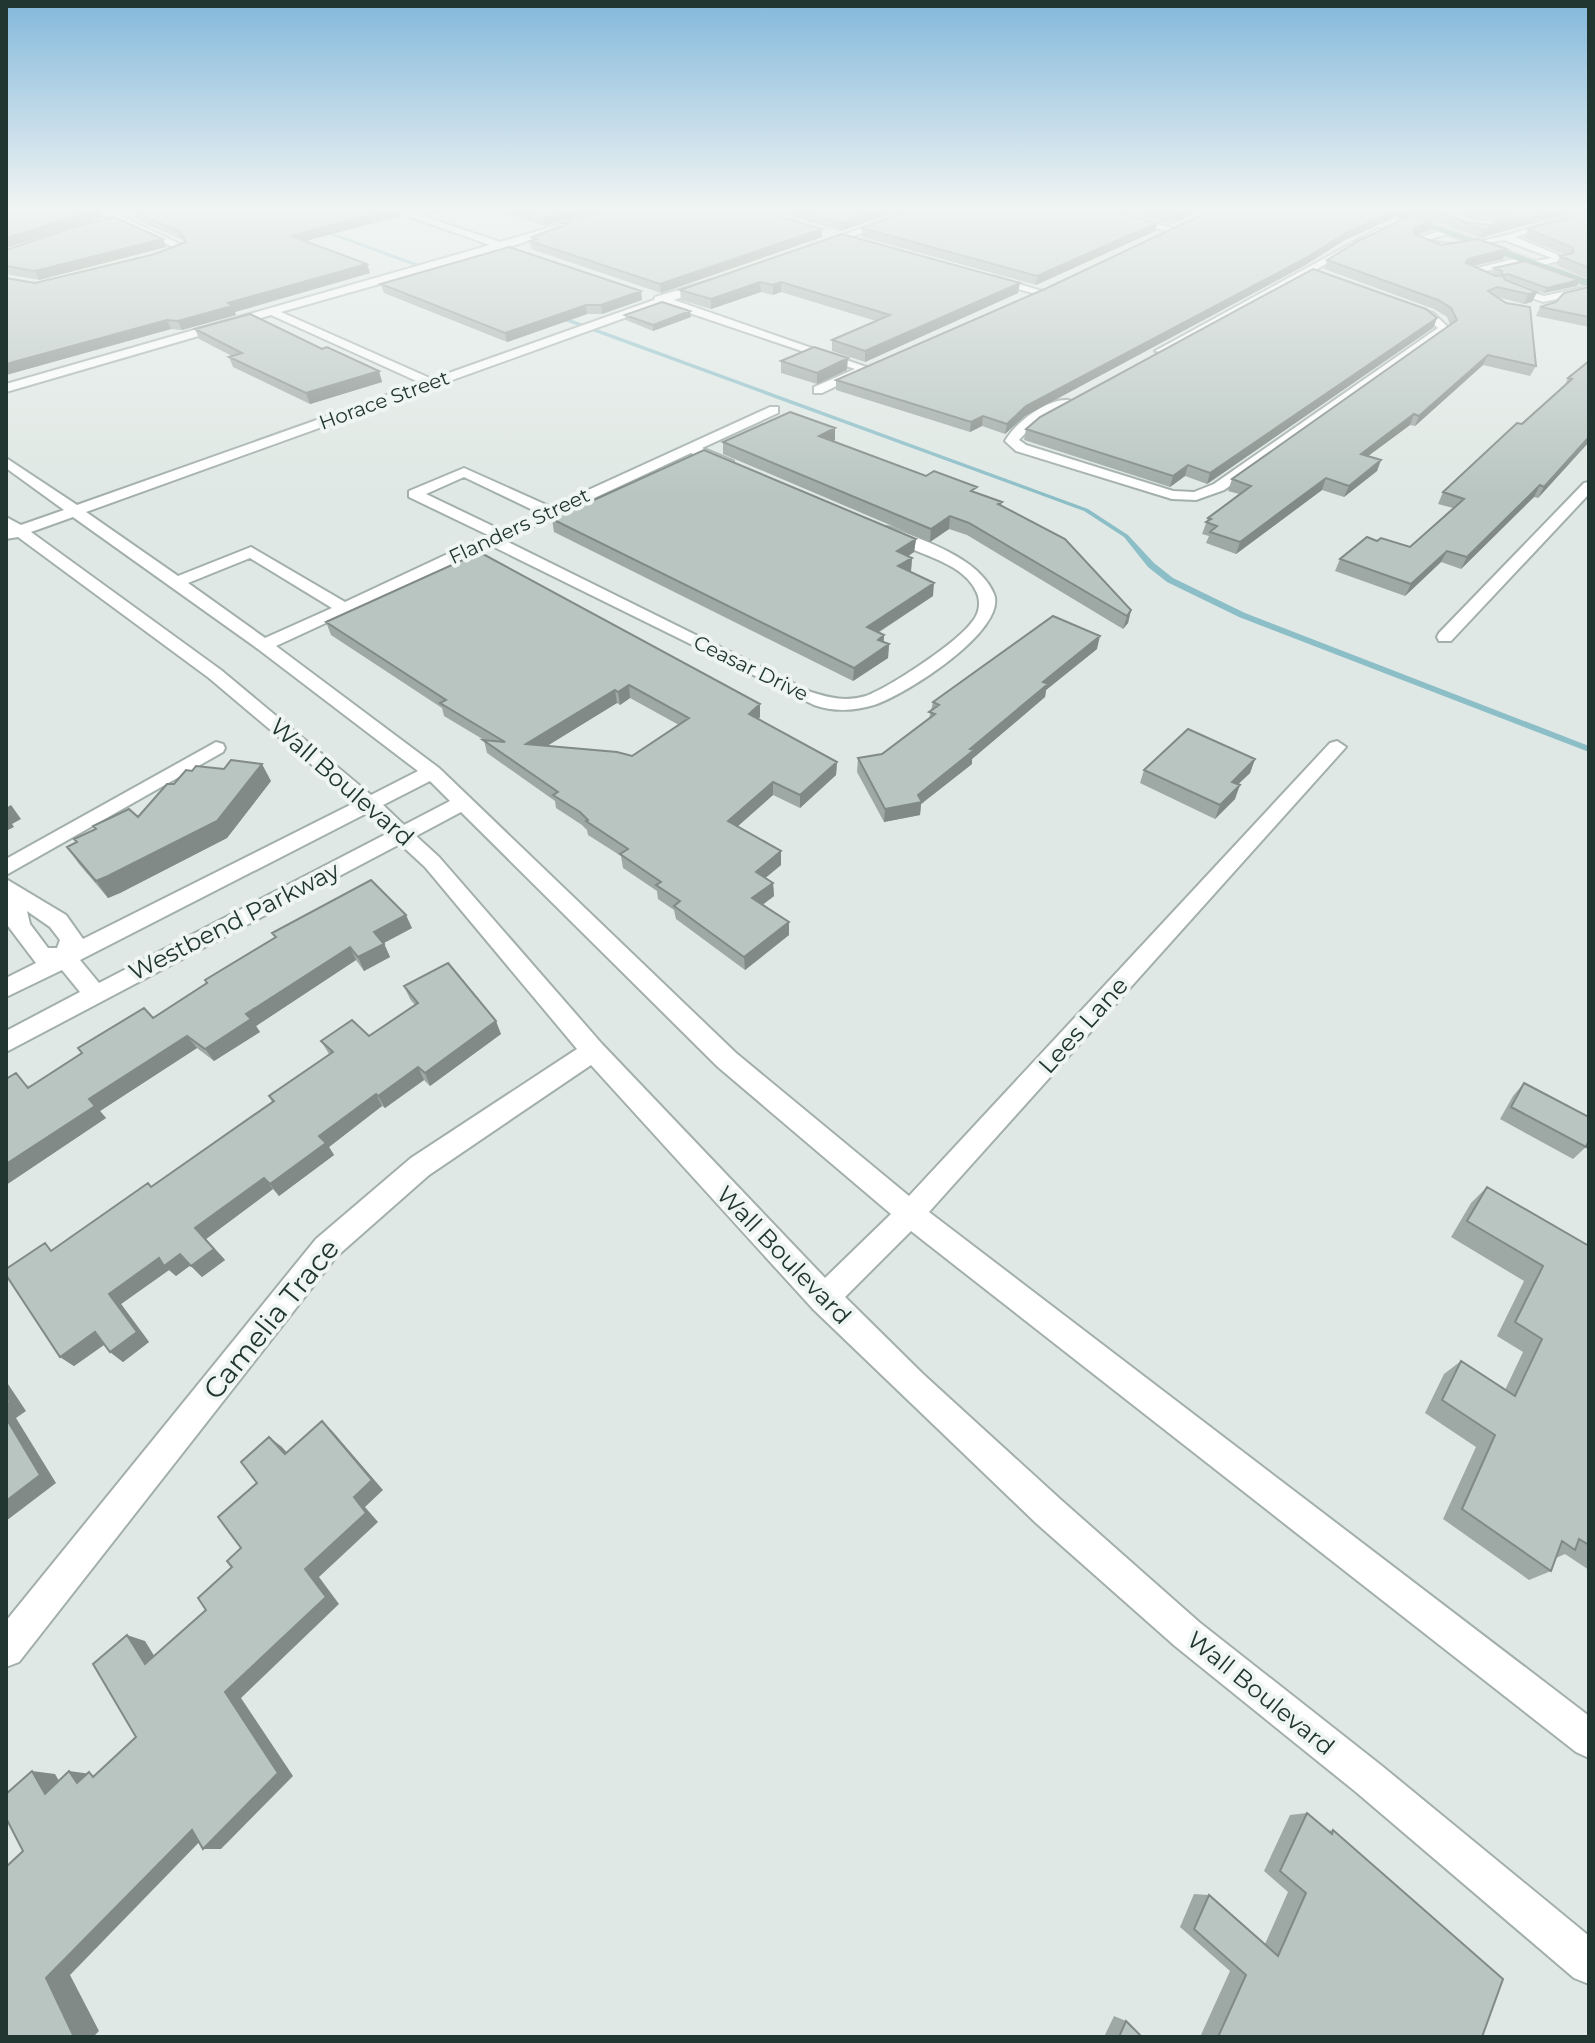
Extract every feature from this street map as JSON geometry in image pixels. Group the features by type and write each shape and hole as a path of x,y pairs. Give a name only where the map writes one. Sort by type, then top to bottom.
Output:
{"street":[{"path":"6,388 291,305"},
{"name":"Horace Street","path":"10,529 75,511 647,305"},
{"path":"678,305 866,369"},
{"path":"1156,354 1246,305"},
{"path":"1072,399 1031,422 1015,434 1012,441 1034,453 1172,495 1196,496 1219,487 1444,329 1441,322 1428,314 1403,305"},
{"path":"1527,310 1548,305"},
{"path":"271,311 431,383"},
{"path":"818,390 880,362"},
{"name":"Flanders Street","path":"264,645 774,410"},
{"path":"691,448 747,471"},
{"path":"6,462 264,645 432,772 727,1060 910,1214 1589,1739"},
{"path":"495,537 414,494 464,472 549,512"},
{"path":"1445,637 1589,486"},
{"name":"Ceasar Drive","path":"495,537 805,696 830,704 857,703 882,696 965,637 988,616 985,592 951,559 872,525"},
{"name":"Wall Boulevard","path":"10,529 215,674 402,834 432,862 593,1051 823,1299 1025,1490 1187,1634 1369,1779 1589,1963"},
{"path":"175,583 251,552 344,608"},
{"name":"Lees Lane","path":"823,1299 910,1214 1337,747"},
{"path":"6,868 216,748"},
{"name":"Westbend Parkway","path":"6,988 432,772"},
{"name":"Westbend Parkway","path":"6,1042 94,993 464,802"},
{"path":"10,889 19,926 42,956 64,957 94,993"},
{"path":"10,889 58,921 72,939 64,957"},
{"name":"Camelia Trace","path":"6,1649 326,1248 364,1209 414,1170 593,1051"}],"building":[{"path":"6,305 232,306 178,321 167,320 6,364"},
{"path":"435,305 585,305 505,333"},
{"path":"652,305 672,305 690,311 653,325 625,315"},
{"path":"858,305 969,305 865,351 832,340 890,315"},
{"path":"1007,305 1216,305 1026,406 1007,424 983,416 971,422 836,380"},
{"path":"1246,305 1416,305 1437,318 1210,473 1188,465 1173,476 1026,429 1040,417"},
{"path":"1447,305 1530,307 1536,366 1488,355 1419,416 1414,414 1361,454 1381,460 1349,486 1326,478 1240,542 1210,532 1217,526 1206,522 1211,519 1208,518 1251,486 1232,479 1457,320"},
{"path":"1589,305 1589,317 1540,307"},
{"path":"250,314 322,349 327,347 379,371 306,393 229,357 242,353 195,329"},
{"path":"814,347 848,358 817,373 781,361"},
{"path":"1589,361 1589,437 1544,487 1540,485 1467,557 1447,551 1411,584 1340,559 1367,537 1410,547 1464,499 1443,492"},
{"path":"790,412 835,428 819,436 926,476 934,471 977,487 971,491 1002,502 998,504 1065,539 1131,610 1127,616 969,523 950,516 931,529 723,442"},
{"path":"704,450 916,539 897,551 912,558 898,566 934,583 867,627 884,635 878,640 889,644 854,668 552,519"},
{"path":"476,554 483,554 760,704 749,714 837,762 800,795 773,782 728,821 781,851 756,872 773,883 752,898 789,922 744,957 674,906 680,901 656,885 661,882 620,854 628,849 553,795 558,792 483,740 505,742 440,703 446,700 326,622","holes":["629,685 689,718 632,756 526,744 615,690 618,692"]},
{"path":"1053,616 1100,636 1043,682 1048,684 970,749 974,750 918,795 922,802 885,809 858,758 882,754 935,714 929,712 939,705 933,702"},
{"path":"1188,729 1255,759 1232,782 1240,785 1220,805 1144,770"},
{"path":"231,760 262,764 217,821 96,881 67,847 77,842 74,839 96,829 93,826 129,809 138,817 167,784 174,784 186,770 192,771 196,766 224,769"},
{"path":"371,880 406,915 374,932 384,944 358,957 350,947 246,1014 251,1019 205,1049 187,1036 89,1099 95,1106 6,1164 6,1079 16,1073 28,1088 82,1053 78,1048 144,1008 153,1018 207,983 205,980 276,937 272,933"},
{"path":"448,963 496,1021 425,1073 418,1067 378,1096 376,1094 319,1136 326,1143 270,1184 264,1178 195,1228 214,1249 191,1266 180,1254 164,1266 159,1258 109,1294 137,1332 110,1352 95,1332 60,1357 6,1275 6,1269 45,1243 51,1251 148,1183 151,1187 274,1101 269,1096 333,1052 321,1041 352,1020 369,1036 418,1003 404,986"},
{"path":"1524,1083 1589,1117 1586,1147 1511,1107"},
{"path":"1487,1187 1589,1246 1589,1545 1579,1539 1575,1550 1562,1541 1551,1571 1462,1509 1495,1435 1442,1400 1461,1361 1515,1396 1542,1339 1515,1322 1543,1266 1467,1221"},
{"path":"6,1418 40,1475 6,1501"},
{"path":"322,1421 372,1480 354,1497 366,1513 305,1569 326,1597 225,1692 278,1773 203,1849 192,1830 46,1978 74,2037 6,2037 6,1867 23,1851 6,1818 6,1794 32,1771 45,1794 69,1771 77,1783 89,1772 93,1777 136,1737 93,1664 127,1635 145,1664 206,1610 198,1598 232,1567 227,1561 241,1548 218,1517 257,1483 241,1462 269,1437 285,1454"},
{"path":"1307,1813 1332,1834 1333,1830 1503,1979 1482,2037 1218,2037 1246,1975 1194,1929 1209,1895 1278,1956 1306,1893 1280,1871"},
{"path":"1126,2021 1142,2037 1119,2037"}],"waterway":[{"path":"556,316 1086,510 1126,536 1151,565 1170,580 1242,615 1589,749"}]}
